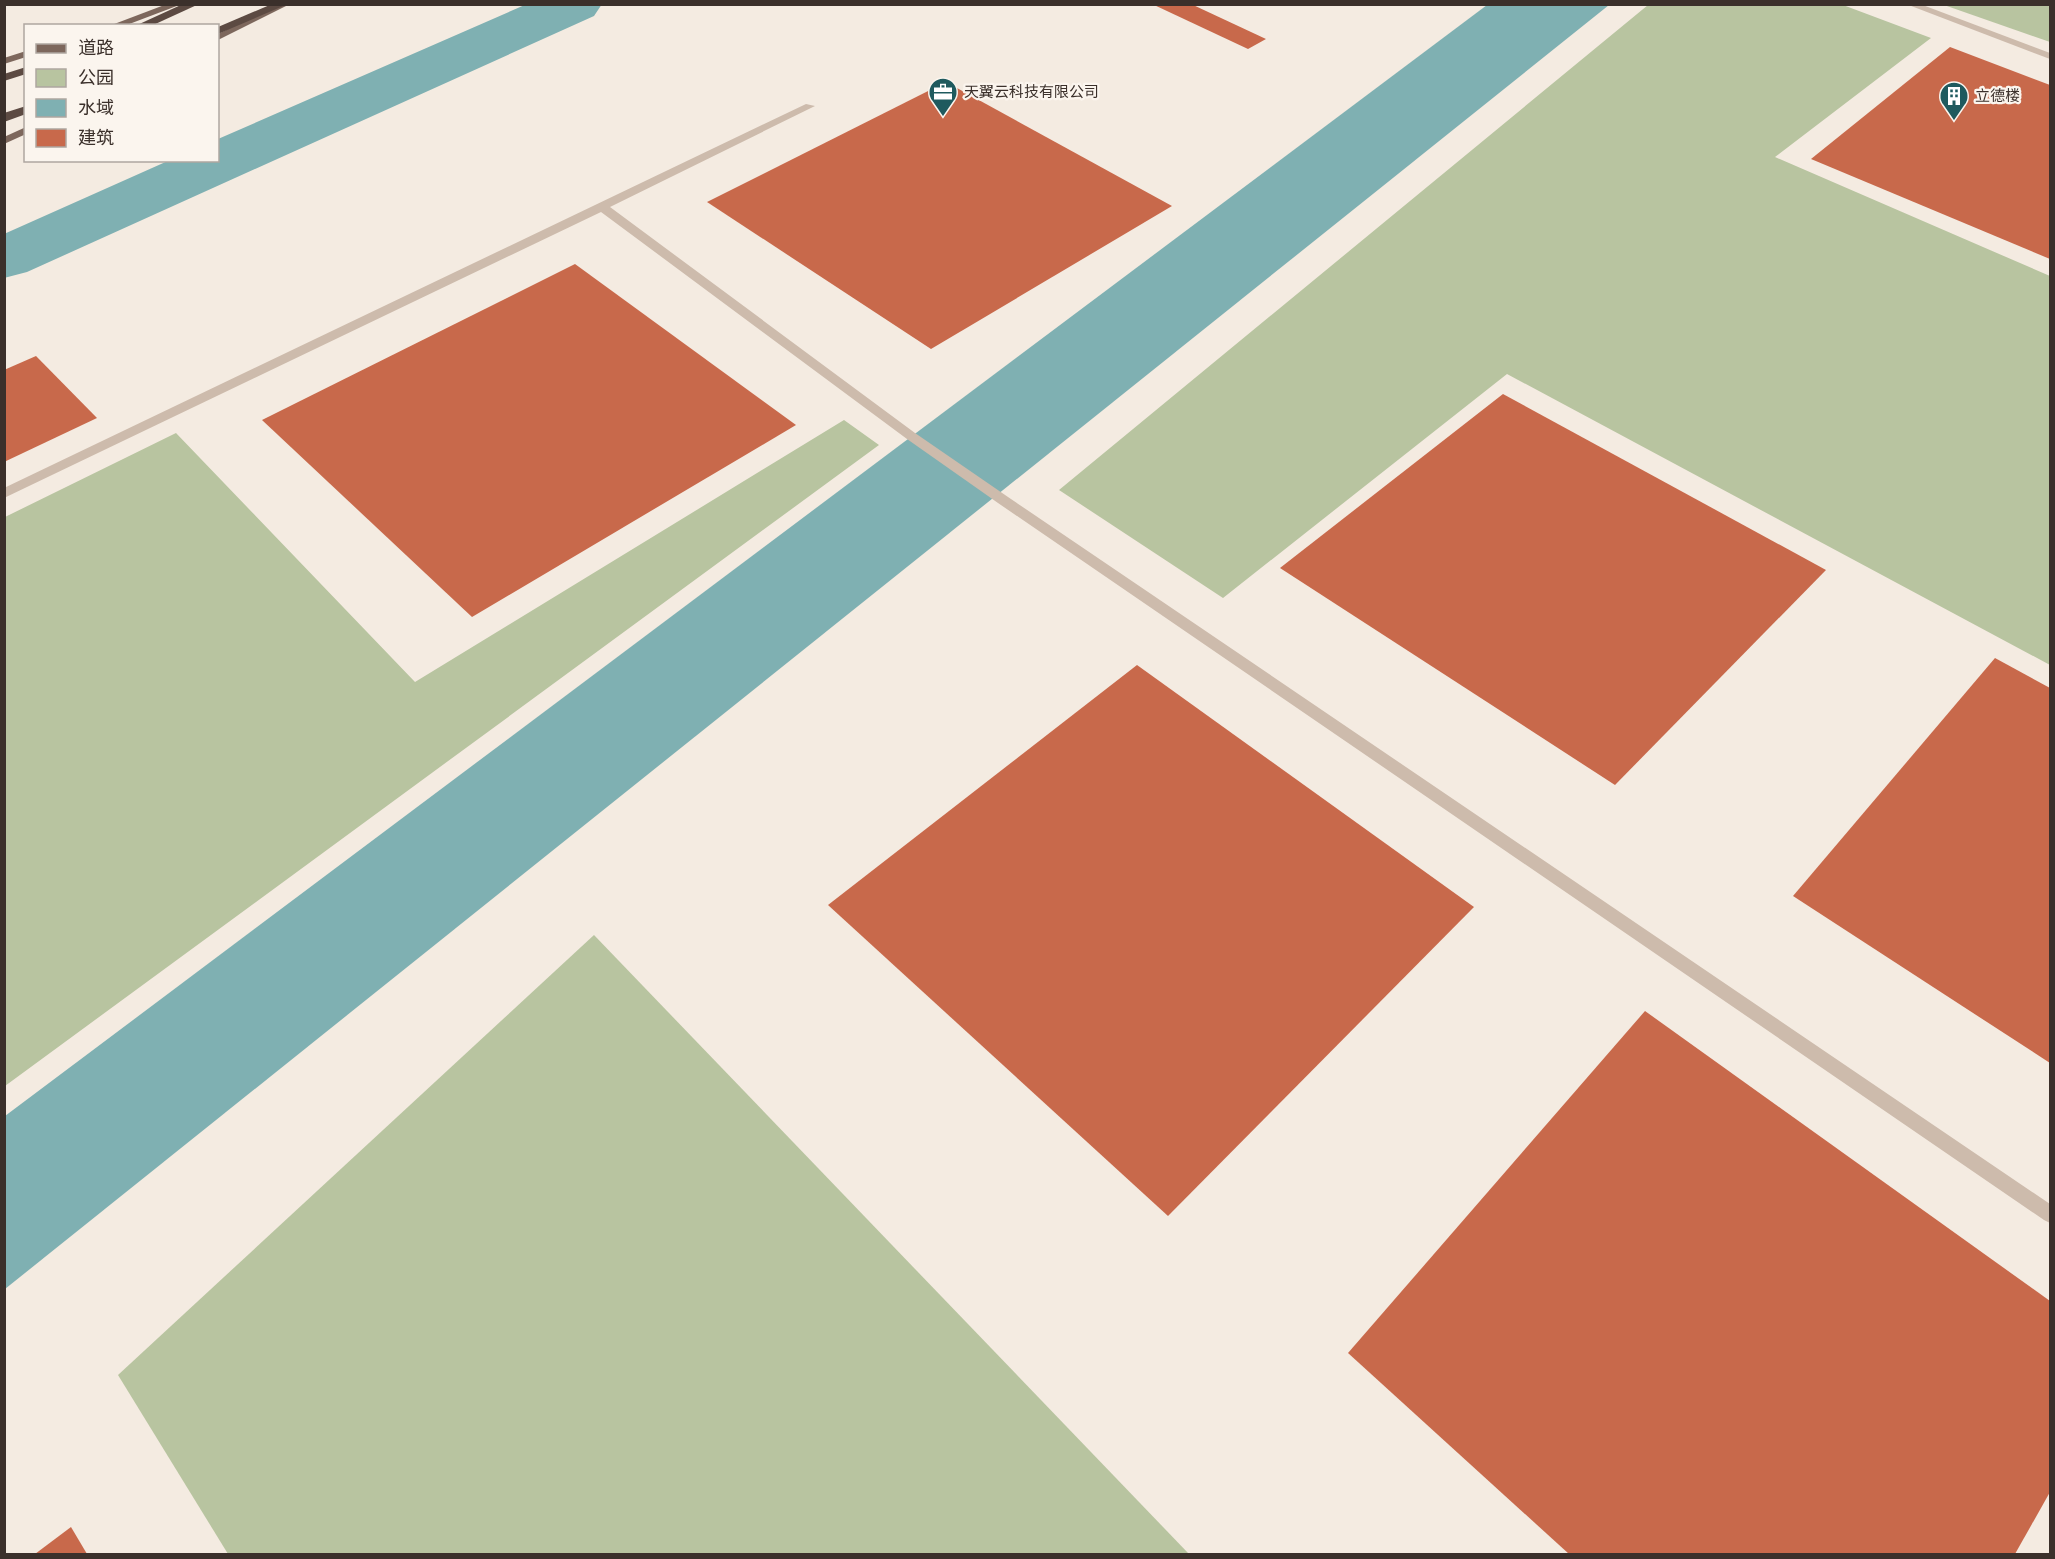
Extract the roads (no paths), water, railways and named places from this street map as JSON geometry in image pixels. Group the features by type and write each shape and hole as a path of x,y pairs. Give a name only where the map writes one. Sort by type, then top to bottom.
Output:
{"highway":[{"path":"145,24 194,4"},
{"path":"219,31 284,4"},
{"path":"4,78 24,71"},
{"path":"4,118 24,110"}],"main road":[{"path":"119,24 178,4"},
{"path":"219,37 284,4"},
{"path":"4,61 24,55"},
{"path":"4,141 24,131"}],"lane":[{"path":"1910,4 2050,56"},
{"path":"4,494 810,106"},
{"path":"602,207 911,436 1003,500 2050,1214"}],"water":[{"path":"1487,5 1609,5 5,1289 5,1116"}],"waterway":[{"path":"219,161 575,4"},
{"path":"4,258 218,162"}],"place":[{"name":"天翼云科技有限公司","path":"943,118"},
{"name":"立德楼","path":"1954,122"}]}
